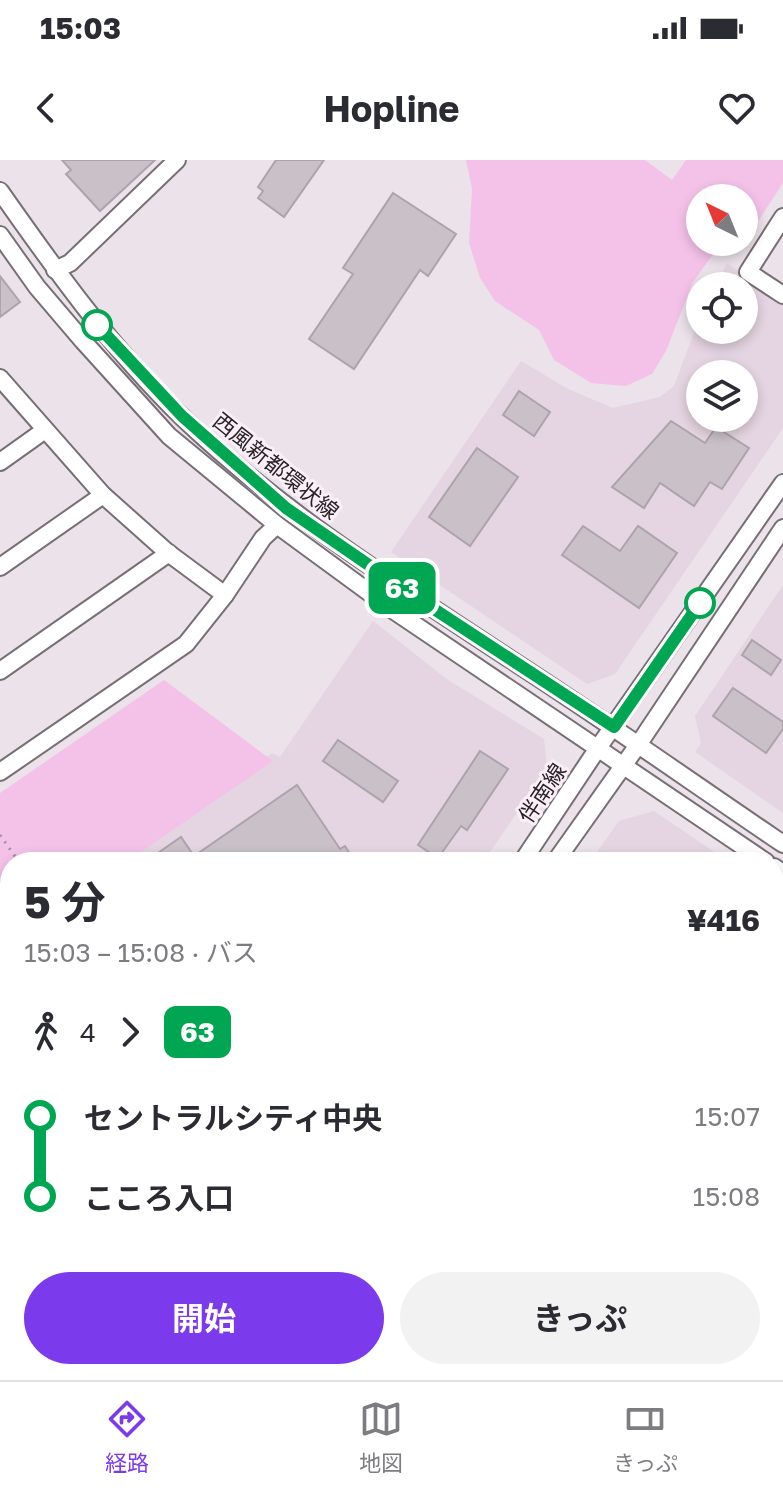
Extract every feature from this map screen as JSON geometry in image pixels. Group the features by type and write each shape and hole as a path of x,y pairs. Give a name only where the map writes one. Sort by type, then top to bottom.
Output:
{"street":[{"path":"55,270 70,263 177,160"},
{"name":"西風新都環状線","path":"0,191 92,319 182,416 286,508 783,844"},
{"path":"783,217 748,272 783,295"},
{"name":"西風新都環状線","path":"0,235 46,298 169,436 277,525 393,610 751,852"},
{"path":"0,378 103,495 169,553 225,595"},
{"path":"0,462 45,430"},
{"name":"伴南線","path":"529,852 783,483"},
{"path":"0,567 103,495"},
{"path":"0,772 186,644 225,595 263,538 277,525"},
{"path":"562,852 638,745 783,528"},
{"path":"0,671 169,553"}],"path":[{"path":"0,835 12,852"}],"shaded area":[{"path":"466,160 645,160 672,180 686,160 783,160 783,183 758,221 758,184 686,184 686,256 712,256 700,272 686,272 686,300 666,351 652,374 626,386 591,383 554,360 539,330 495,301 480,278 469,243 472,189"},
{"path":"727,263 740,272 723,272"},
{"path":"758,284 783,301 783,428 615,674 587,684 391,552 521,361 568,389 613,408 660,397 674,386 690,344 758,344"},
{"path":"783,585 783,813 695,752 701,743 695,716"},
{"path":"373,621 448,680 544,739 547,769 490,852 129,852 272,753 280,757"},
{"path":"164,680 273,761 141,852 0,852 0,793"},
{"path":"654,811 714,852 597,852 619,821"}],"building":[{"path":"62,160 155,160 100,211 66,174 71,170"},
{"path":"276,160 324,160 284,217 258,198 263,191 258,187"},
{"path":"393,193 456,234 428,276 420,270 354,369 309,339 353,274 343,268"},
{"path":"0,276 20,302 0,317"},
{"path":"519,391 550,412 534,436 503,415"},
{"path":"671,421 705,443 713,432 724,432 749,448 722,489 710,482 694,506 660,483 644,508 612,487"},
{"path":"477,448 518,477 470,546 429,517"},
{"path":"583,526 620,551 638,526 677,553 639,608 562,555"},
{"path":"752,640 781,660 771,675 742,655"},
{"path":"733,688 783,722 783,729 766,753 713,716"},
{"path":"338,740 398,781 383,802 323,761"},
{"path":"480,751 508,769 467,830 461,826 442,852 429,852 418,845"},
{"path":"297,785 340,849 345,846 349,852 200,852"},
{"path":"181,837 191,852 159,852"}],"bus line":[{"name":"63","path":"97,325 182,416 286,508 614,727 700,603"}]}
